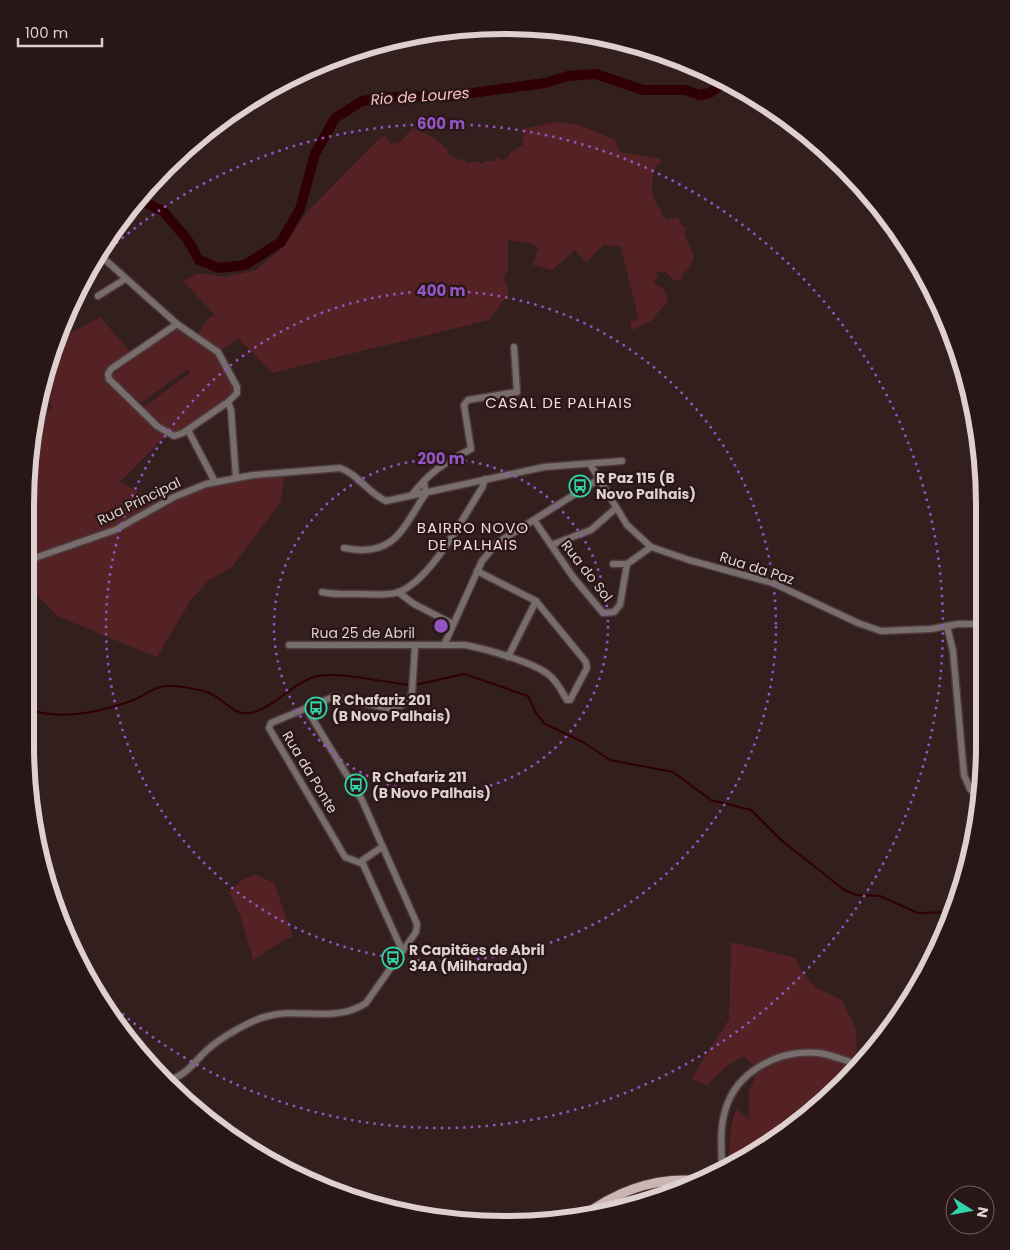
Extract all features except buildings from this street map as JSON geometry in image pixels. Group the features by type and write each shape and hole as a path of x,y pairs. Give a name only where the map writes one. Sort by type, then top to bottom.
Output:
{"main road":[{"path":"595,1207 642,1185 669,1179 685,1180"}],"street":[{"path":"103,258 125,280 177,324 218,352 237,387 237,393 228,402 188,430 174,436 165,432 109,379 108,374 177,324"},
{"path":"98,296 125,280"},
{"path":"412,495 438,467 451,458 471,449 464,405 468,400 517,392 514,347"},
{"path":"228,402 231,410 236,478"},
{"path":"188,430 215,482"},
{"name":"Rua Principal","path":"34,558 115,530 174,497 215,482 236,478 340,468 351,471 373,495 386,501 544,467 622,461"},
{"name":"Rua da Paz","path":"590,464 627,525 651,547 689,560 773,583 858,623 881,631 976,624"},
{"path":"322,592 341,594 398,592 414,583 430,568 482,488 484,479"},
{"path":"445,643 482,561 497,543 599,479"},
{"path":"344,548 358,551 374,550 391,543 426,493 424,482"},
{"path":"551,545 591,530 616,508"},
{"name":"Rua do Sol","path":"534,520 573,577 603,613 614,612 620,605 627,564"},
{"path":"613,564 627,564 651,547"},
{"path":"477,571 536,601 508,657"},
{"path":"410,599 414,583"},
{"path":"398,592 410,599 414,604 454,624"},
{"name":"Rua 25 de Abril","path":"289,645 415,646 445,643 482,648 508,657 550,676 567,700 572,696 587,665 536,601"},
{"path":"947,626 953,651 964,775 973,793"},
{"name":"Rua da Ponte","path":"402,950 366,868 360,862 345,857 269,728 271,723 333,697 388,708 408,701 412,689 415,646"},
{"path":"173,1079 180,1077 217,1042 267,1016 279,1014 324,1016 360,1007 366,1003 416,932 417,924 362,800 306,708"},
{"path":"360,862 382,847"},
{"path":"722,1163 721,1129 725,1110 734,1091 750,1072 778,1056 798,1053 820,1053 853,1063"}],"shaded area":[{"path":"554,122 578,126 616,141 619,152 661,159 660,164 656,165 653,178 653,196 662,215 669,221 671,218 678,217 682,226 687,227 684,233 694,257 689,269 683,273 681,281 674,280 665,272 656,272 658,276 653,284 663,289 668,301 651,321 632,330 630,320 639,321 621,247 604,245 586,262 575,250 552,270 533,265 538,248 534,244 508,240 508,269 504,277 509,293 489,320 272,373 239,339 219,351 236,387 233,395 189,426 162,439 120,482 157,502 205,481 240,473 285,476 280,503 232,567 208,581 191,600 157,657 57,616 34,592 34,505 38,443 43,414 53,407 46,399 66,336 100,317 132,354 102,374 140,410 190,373 188,369 141,403 110,376 173,330 180,328 197,334 209,318 215,315 183,281 200,273 226,277 256,270 282,248 308,211 381,137 386,136 391,144 399,143 413,128 433,137 446,148 449,155 459,160 464,159 467,164 476,161 482,164 487,161 494,162 497,157 502,160 508,158 511,152 523,145 523,129"},
{"path":"254,874 274,883 293,937 287,938 253,960 240,915 229,892 242,880"},
{"path":"731,942 796,958 802,972 815,987 842,1000 856,1029 857,1058 816,1099 792,1119 767,1137 729,1160 731,1127 736,1109 749,1119 749,1092 758,1069 743,1056 727,1066 707,1085 691,1079 729,1019"}],"waterway":[{"name":"Rio de Loures","path":"144,202 163,211 187,239 199,260 219,268 245,265 281,242 300,209 315,154 335,118 362,101 391,97 450,96 545,83 568,76 596,74 643,90 686,90 699,95 710,93 720,86"},
{"path":"415,685 464,674 528,696 536,713 545,724 583,742 610,760 673,772 711,800 751,810 781,840 843,889 856,895 880,896 918,913 945,912"},
{"path":"34,711 51,714 81,714 110,708 136,699 157,688 171,686 205,691 214,695 232,709 249,713 265,708 303,681 321,676 346,676 410,685"}],"place":[{"name":"R Paz 115 (B Novo Palhais)","path":"580,486"},
{"name":"R Chafariz 201 (B Novo Palhais)","path":"316,708"},
{"name":"R Chafariz 211 (B Novo Palhais)","path":"356,785"},
{"name":"R Capitães de Abril 34A (Milharada)","path":"393,958"}],"district":[{"name":"CASAL DE PALHAIS","path":"559,402"},
{"name":"BAIRRO NOVO DE PALHAIS","path":"473,536"}]}
